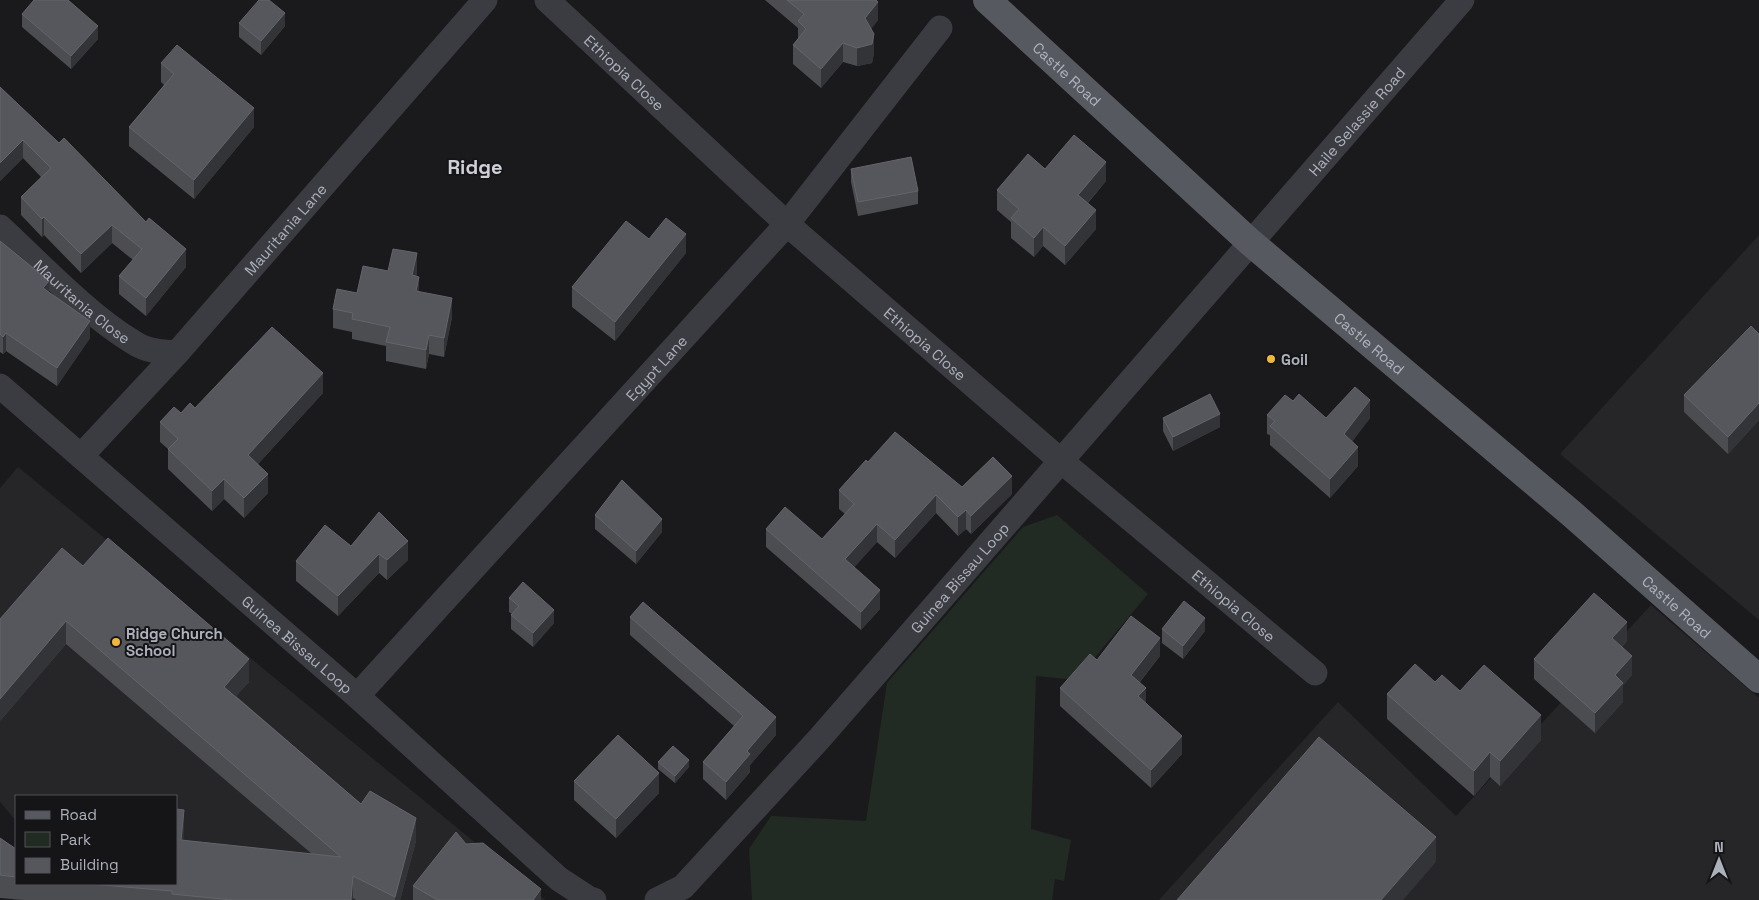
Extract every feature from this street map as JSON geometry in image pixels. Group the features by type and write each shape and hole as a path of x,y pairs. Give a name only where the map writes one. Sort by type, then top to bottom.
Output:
{"main road":[{"name":"Castle Road","path":"986,0 1250,242 1572,514 1759,679"}],"street":[{"name":"Mauritania Lane","path":"82,456 177,353 485,0"},
{"name":"Ethiopia Close","path":"547,0 787,224 1060,460 1315,673"},
{"name":"Haile Selassie Road","path":"1250,242 1462,0"},
{"name":"Egypt Lane","path":"357,696 787,224 940,28"},
{"name":"Mauritania Close","path":"0,228 98,317 134,343 154,351 177,353"},
{"name":"Guinea Bissau Loop","path":"657,900 683,887 806,754 1250,242"},
{"name":"Guinea Bissau Loop","path":"0,386 357,696 559,879 594,900"}],"shaded area":[{"path":"1759,235 1759,620 1560,454"},
{"name":"Ridge Church School","path":"18,467 545,900 13,900 15,882 15,885 178,885 178,795 15,795 15,820 0,802 0,488"},
{"path":"1651,605 1759,698 1759,900 1159,900 1338,702 1456,816"}],"green space":[{"path":"1057,515 1148,594 1076,680 1036,676 1031,829 1071,840 1064,881 1055,879 1052,900 752,900 749,849 771,816 866,821 887,683 1023,527"}],"building":[{"path":"34,0 68,0 98,26 71,56 22,14"},
{"path":"259,0 269,0 285,13 261,41 239,23"},
{"path":"787,0 876,0 878,2 865,18 874,34 872,44 857,48 843,43 821,69 793,45 806,29 798,21 804,14"},
{"path":"177,45 254,108 194,180 129,127 174,74 161,63"},
{"path":"0,87 59,143 64,138 146,222 149,218 186,249 146,298 119,276 142,249 112,225 81,254 21,197 51,168 23,140 0,163"},
{"path":"1074,135 1106,162 1078,195 1096,210 1065,246 1043,227 1034,238 1011,218 1019,209 997,190 1028,154 1045,169"},
{"path":"911,157 918,191 858,202 851,169"},
{"path":"666,218 686,234 615,322 572,287 626,221 649,239"},
{"path":"0,241 49,281 43,288 90,321 57,368 6,333 3,337 0,334"},
{"path":"393,249 417,253 412,275 419,277 416,291 452,298 444,338 429,335 426,350 386,342 390,327 352,319 353,313 333,309 337,289 357,293 363,266 388,271"},
{"path":"1751,326 1759,334 1759,403 1728,437 1684,395"},
{"path":"272,327 323,373 248,455 268,474 244,498 224,479 212,491 168,449 178,439 160,422 174,407 181,413 190,403 195,408"},
{"path":"1355,387 1370,400 1344,434 1358,447 1330,479 1270,426 1275,421 1267,415 1285,395 1293,401 1299,394 1326,418"},
{"path":"1210,394 1220,414 1173,437 1163,418"},
{"path":"895,432 962,487 993,457 1012,476 971,516 966,510 958,517 936,495 895,540 877,524 845,559 880,590 861,612 766,529 785,507 822,539 854,504 839,490"},
{"path":"622,480 662,519 636,551 595,515"},
{"path":"379,512 408,541 387,560 379,554 338,596 296,561 325,525 351,546"},
{"path":"108,538 249,659 224,687 361,804 370,791 416,818 395,897 353,876 351,900 232,900 172,894 172,891 103,885 178,885 178,809 184,810 181,840 341,857 66,621 0,699 0,619 62,548 83,566"},
{"path":"523,582 554,610 533,633 511,615 519,606 509,598"},
{"path":"1594,593 1627,622 1612,638 1632,656 1615,675 1623,683 1595,713 1534,659"},
{"path":"1184,601 1205,618 1183,646 1162,629"},
{"path":"643,602 776,717 747,751 750,754 726,782 703,762 743,716 630,617"},
{"path":"1131,616 1160,638 1131,675 1146,688 1138,696 1182,736 1151,770 1060,688 1090,654 1097,660"},
{"path":"1415,664 1435,682 1442,675 1460,691 1484,665 1541,715 1500,761 1490,752 1474,771 1387,694"},
{"path":"618,735 659,773 616,819 574,781"},
{"path":"1319,737 1436,837 1381,900 1177,900"},
{"path":"673,746 689,760 675,776 658,762"},
{"path":"456,832 466,844 483,843 541,889 533,900 438,900 413,886"},
{"path":"0,838 15,848 15,877 0,875"}],"place":[{"name":"Goil","path":"1271,359"},
{"name":"Ridge Church School","path":"116,642"}],"district":[{"name":"Ridge","path":"475,167"}]}
